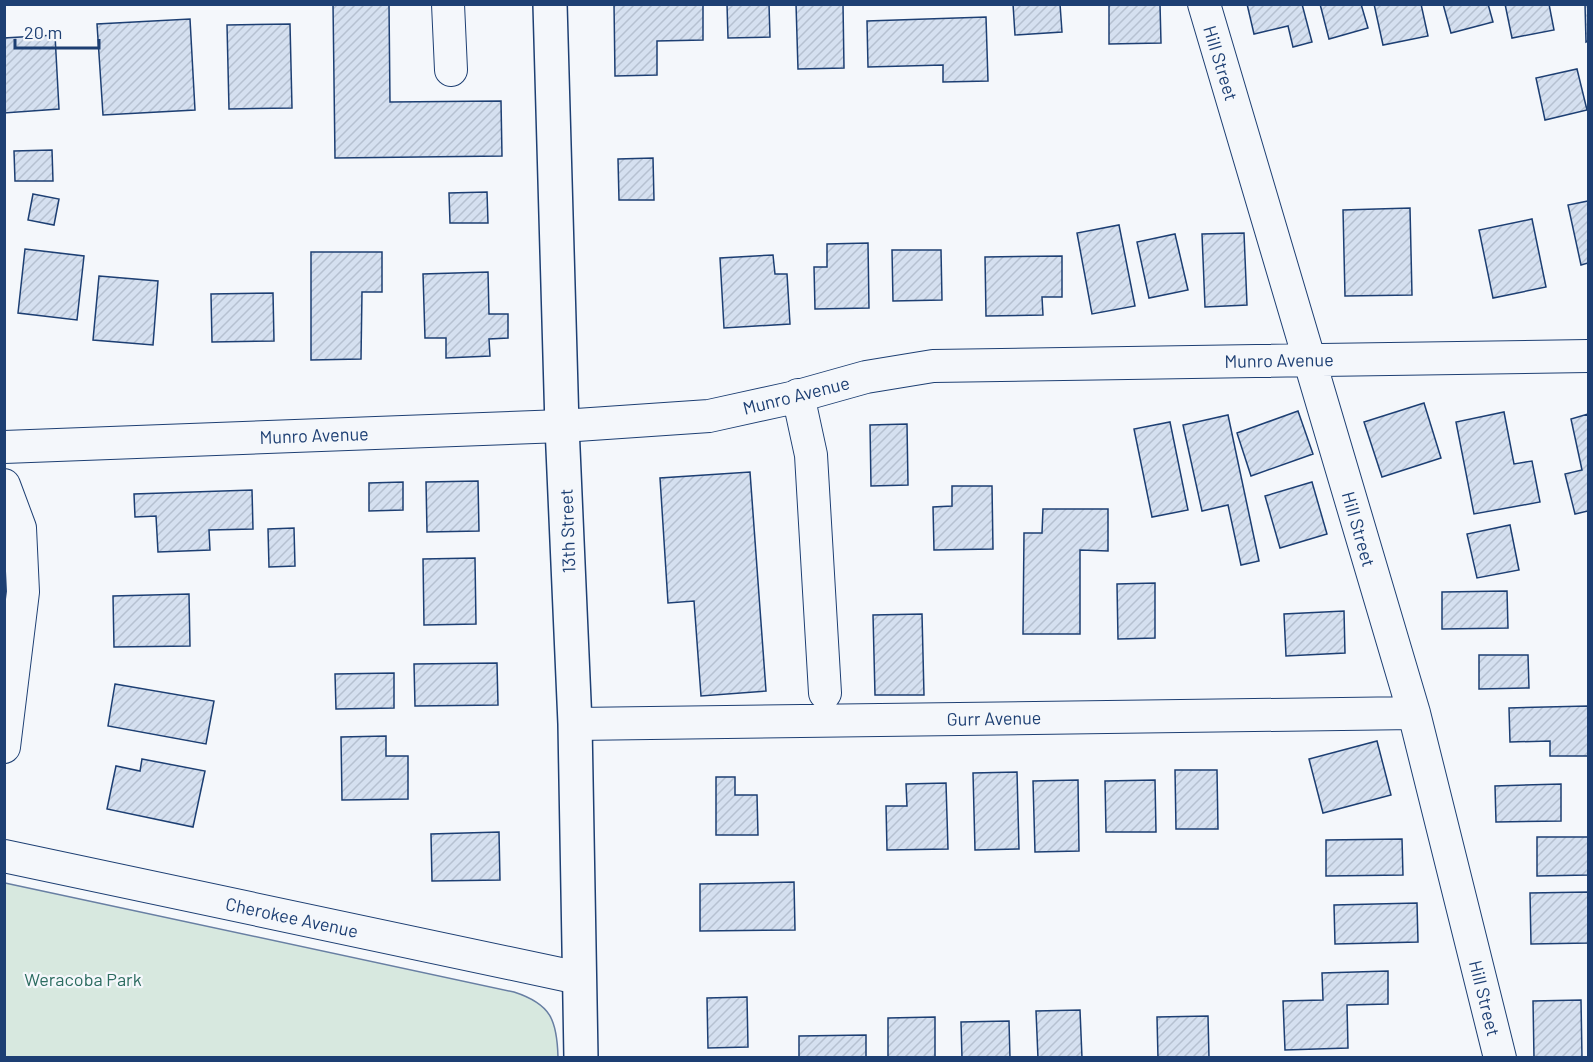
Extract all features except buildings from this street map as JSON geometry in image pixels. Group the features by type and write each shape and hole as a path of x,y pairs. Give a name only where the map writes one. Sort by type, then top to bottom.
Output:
{"main road":[{"name":"13th Street","path":"550,4 562,426 575,724 581,1058"}],"street":[{"path":"448,4 451,70"},
{"name":"Hill Street","path":"1204,4 1413,713 1500,1058"},
{"name":"Munro Avenue","path":"4,447 562,426 709,416 866,377 933,366 1588,356"},
{"path":"798,395 811,455 825,693"},
{"path":"4,485 20,528 22,592 4,747"},
{"name":"Gurr Avenue","path":"575,724 1413,713"},
{"name":"Cherokee Avenue","path":"4,856 579,978"}],"green space":[{"name":"Weracoba Park","path":"5,883 514,992 536,1002 550,1015 556,1033 558,1057 5,1057"}]}
